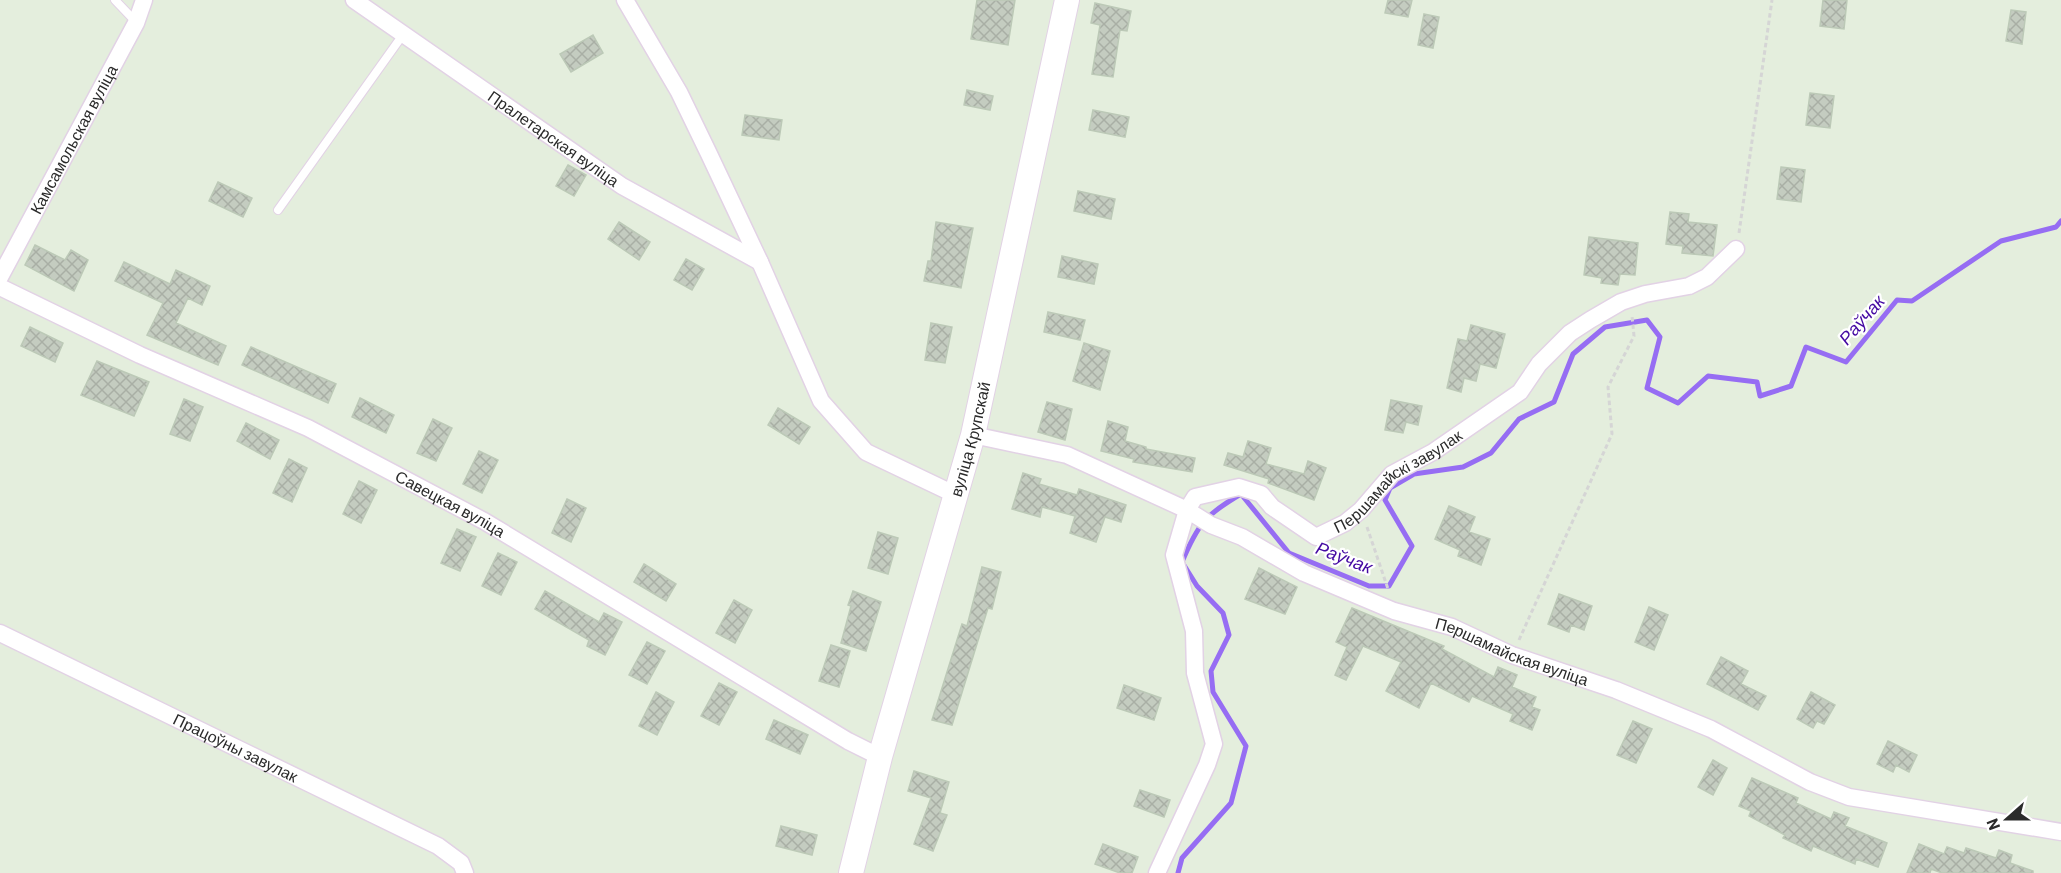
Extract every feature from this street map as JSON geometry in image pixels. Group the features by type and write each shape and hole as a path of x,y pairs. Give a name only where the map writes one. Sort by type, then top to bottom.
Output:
{"street":[{"name":"Камсамольская вуліца","path":"0,277 136,23 144,0"},
{"name":"Пралетарская вуліца","path":"354,0 402,36 622,186 760,262"},
{"path":"626,0 679,92 760,262 821,401 866,452 954,494"},
{"name":"вуліца Крупскай","path":"851,873 880,756 954,494 973,435 1067,0"},
{"name":"Першамайскі завулак","path":"1198,517 1195,497 1239,487 1261,494 1272,507 1316,537 1345,523 1361,510 1392,474 1461,434 1520,392 1539,364 1570,333 1621,302 1645,294 1689,286 1707,277 1736,249"},
{"name":"Савецкая вуліца","path":"0,286 140,355 308,428 484,521 848,741 880,756"},
{"name":"Першамайская вуліца","path":"973,435 1067,455 1242,537 1304,573 1394,611 1452,627 1512,655 1616,690 1711,729 1810,782 1849,797 2061,832"},
{"path":"1157,873 1208,765 1214,744 1195,673 1194,631 1174,555 1198,517"},
{"name":"Працоўны завулак","path":"0,633 438,846 461,863 465,873"}],"lane":[{"path":"115,0 136,23"},
{"path":"278,210 402,36"}],"path":[{"path":"1736,249 1772,0"},
{"path":"1512,655 1612,434 1608,387 1634,336 1631,311"},
{"path":"1361,510 1389,594"}],"building":[{"path":"977,0 1015,0 1008,45 971,39"},
{"path":"1388,0 1412,0 1408,17 1385,13"},
{"path":"1823,0 1847,0 1844,29 1820,26"},
{"path":"1095,3 1131,11 1127,31 1120,30 1113,77 1092,74 1100,25 1091,23"},
{"path":"2011,10 2026,12 2022,44 2006,41"},
{"path":"1424,14 1439,17 1433,48 1418,45"},
{"path":"593,35 603,53 571,72 560,54"},
{"path":"967,90 993,96 990,110 964,105"},
{"path":"1810,93 1834,96 1830,128 1806,125"},
{"path":"1093,110 1129,117 1125,137 1089,130"},
{"path":"745,115 782,120 779,140 742,135"},
{"path":"568,165 586,175 574,196 556,186"},
{"path":"1781,167 1805,170 1801,202 1777,199"},
{"path":"218,182 252,198 243,217 209,201"},
{"path":"1078,191 1115,199 1111,219 1074,211"},
{"path":"1670,212 1689,214 1688,222 1717,225 1713,256 1682,253 1683,246 1666,244"},
{"path":"619,222 650,242 639,260 608,239"},
{"path":"936,222 973,228 961,288 924,281 928,261 931,261"},
{"path":"1589,237 1638,243 1635,275 1620,274 1618,285 1601,283 1602,278 1584,275"},
{"path":"35,245 65,260 71,250 88,260 74,291 25,265"},
{"path":"1062,256 1098,264 1094,284 1058,277"},
{"path":"686,259 704,269 692,290 674,280"},
{"path":"124,262 170,284 176,270 210,286 202,305 188,298 176,323 226,346 218,365 147,335 163,303 115,281"},
{"path":"1048,312 1085,320 1080,340 1044,332"},
{"path":"931,323 952,327 945,363 925,360"},
{"path":"1471,325 1505,334 1496,368 1480,364 1476,381 1464,378 1461,392 1447,388 1458,339 1467,341"},
{"path":"30,327 63,343 55,362 21,346"},
{"path":"1084,343 1110,351 1100,390 1073,381"},
{"path":"251,347 336,384 328,403 242,365"},
{"path":"97,361 149,382 134,416 81,395"},
{"path":"360,398 394,415 386,433 352,417"},
{"path":"184,399 203,407 190,441 170,434"},
{"path":"1391,400 1422,406 1418,425 1406,422 1403,433 1385,430"},
{"path":"1047,402 1072,409 1065,440 1038,432"},
{"path":"778,408 810,427 799,444 768,425"},
{"path":"433,419 452,428 436,461 417,453"},
{"path":"1108,421 1128,427 1125,441 1146,447 1146,449 1195,458 1192,472 1133,462 1134,459 1101,451"},
{"path":"246,423 279,440 270,459 237,441"},
{"path":"1248,441 1271,448 1266,464 1304,474 1308,461 1326,468 1314,500 1268,483 1269,479 1224,465 1228,453 1243,457"},
{"path":"479,451 498,460 482,493 463,484"},
{"path":"289,459 307,468 292,502 273,493"},
{"path":"1023,473 1041,479 1039,484 1077,495 1079,489 1126,505 1121,522 1105,517 1096,542 1070,533 1075,516 1042,507 1040,517 1012,509"},
{"path":"359,481 377,490 361,523 343,514"},
{"path":"567,499 586,508 571,542 552,533"},
{"path":"1449,506 1475,517 1469,532 1490,539 1481,565 1458,556 1460,550 1435,539"},
{"path":"457,529 476,537 460,571 441,563"},
{"path":"878,532 898,538 888,574 868,568"},
{"path":"498,553 517,562 501,595 482,586"},
{"path":"644,564 676,584 666,601 634,582"},
{"path":"982,567 1001,572 992,609 988,608 952,725 932,720 962,624 967,626"},
{"path":"1259,568 1297,587 1285,614 1245,599"},
{"path":"545,591 599,622 604,613 622,622 605,655 587,646 589,640 535,609"},
{"path":"853,591 881,602 866,651 841,643"},
{"path":"1559,594 1592,606 1584,630 1571,625 1569,632 1548,624"},
{"path":"734,600 752,610 735,643 716,633"},
{"path":"1649,607 1668,615 1654,650 1635,642"},
{"path":"1352,608 1444,646 1442,649 1494,677 1498,667 1517,675 1512,687 1536,697 1532,707 1540,710 1532,730 1510,721 1513,714 1472,696 1469,702 1431,683 1419,708 1386,691 1401,662 1363,646 1346,680 1335,675 1347,647 1336,642"},
{"path":"647,642 665,651 647,684 629,675"},
{"path":"831,645 850,651 839,687 819,681"},
{"path":"1721,657 1748,671 1741,684 1766,696 1758,710 1707,684"},
{"path":"719,683 737,692 719,725 701,716"},
{"path":"1124,685 1161,698 1154,720 1117,708"},
{"path":"656,692 674,702 657,735 639,726"},
{"path":"1811,692 1835,705 1824,724 1817,721 1813,728 1797,719"},
{"path":"774,720 808,735 800,754 766,739"},
{"path":"1633,721 1652,729 1636,763 1617,755"},
{"path":"1888,741 1917,755 1909,772 1896,765 1893,772 1877,764"},
{"path":"1713,760 1727,768 1713,795 1698,787"},
{"path":"914,771 949,782 940,813 947,815 933,851 914,844 931,798 908,791"},
{"path":"1752,778 1798,798 1796,803 1831,819 1834,812 1849,818 1845,826 1887,843 1878,867 1856,859 1855,864 1813,846 1811,851 1783,838 1785,835 1749,816 1751,811 1739,806"},
{"path":"1140,790 1170,800 1164,817 1134,806"},
{"path":"781,826 817,835 812,855 776,846"},
{"path":"1103,844 1138,857 1132,873 1120,873 1095,864"},
{"path":"1919,844 1944,854 1947,847 1964,853 1966,848 1996,858 1999,850 2012,855 2010,863 2033,871 2033,873 1942,873 1931,869 1930,873 1907,873"}],"waterway":[{"name":"Раўчак","path":"1178,873 1182,858 1231,803 1246,746 1213,692 1211,671 1229,635 1223,613 1197,586 1182,562 1198,529 1219,508 1241,494 1289,553 1369,586 1389,586 1412,546 1385,500 1390,488 1414,474 1463,467 1491,453 1519,419 1554,402 1573,354 1605,327 1647,320 1660,337 1647,388 1678,403 1708,376 1757,382 1760,396 1791,386 1806,347 1846,362 1897,300 1912,301 2001,241 2056,227 2061,221"}]}
